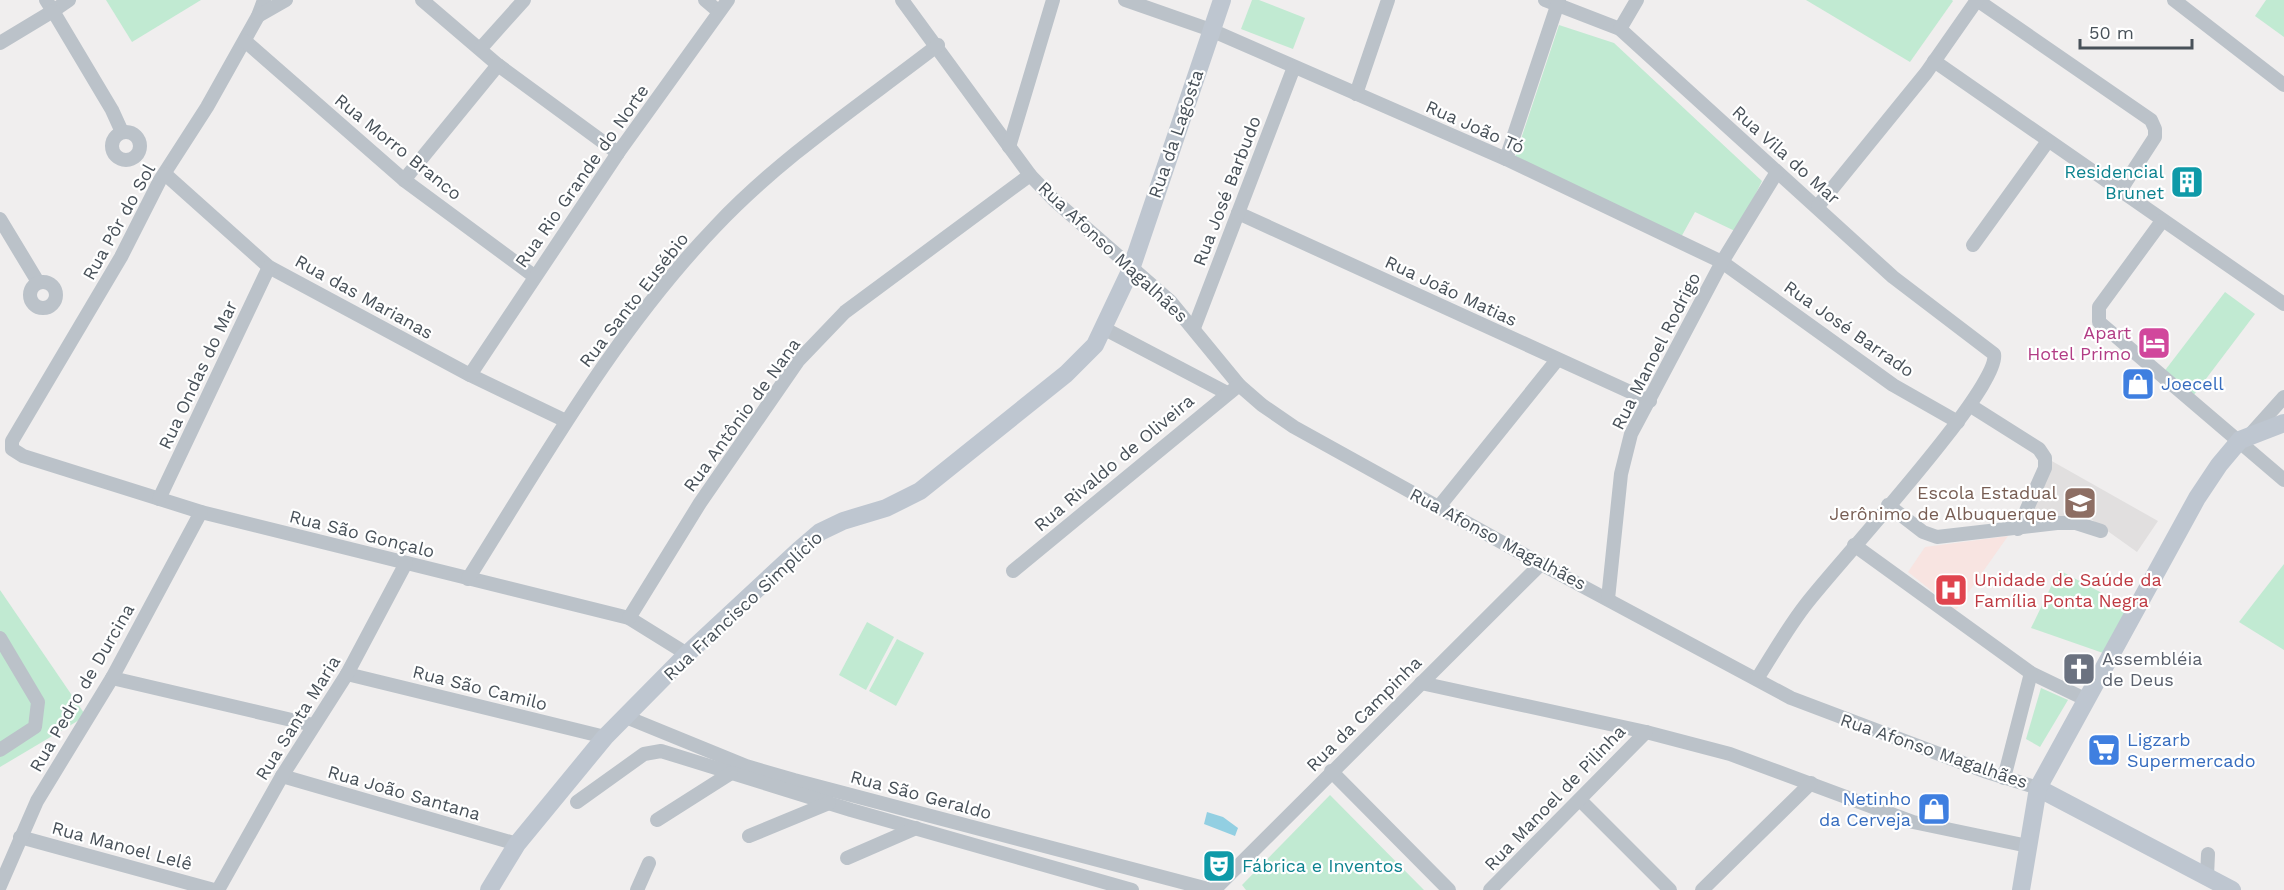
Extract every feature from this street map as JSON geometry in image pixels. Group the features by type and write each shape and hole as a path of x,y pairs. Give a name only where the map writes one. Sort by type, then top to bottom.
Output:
{"street":[{"path":"0,43 49,5 69,0"},
{"name":"Rua Pôr do Sol","path":"23,456 12,449 12,441 78,325 99,295 165,174 245,41 264,0"},
{"path":"258,16 286,0"},
{"path":"422,0 498,65 618,153"},
{"path":"480,48 524,0"},
{"path":"705,0 723,5"},
{"name":"Rua Afonso Magalhães","path":"902,0 938,45 1030,175 1054,200 1170,301 1239,385 1262,405 1294,426 1438,508 1808,706 2004,778 2038,788 2232,890"},
{"path":"1009,147 1053,0"},
{"name":"Rua João Tó","path":"1125,0 1211,30 1506,159 1722,262"},
{"name":"Rua da Lagosta","path":"1131,268 1222,0"},
{"path":"1356,94 1388,0"},
{"path":"1620,28 1637,0"},
{"path":"1818,206 1934,61 1977,0 2151,120 2156,133 2120,191"},
{"path":"2174,0 2284,85"},
{"path":"1506,159 1554,2"},
{"name":"Rua Vila do Mar","path":"1554,2 1620,28 1777,172 1818,206 1893,277 1994,354 1995,365 1971,406"},
{"path":"49,5 112,110 122,132"},
{"name":"Rua Rio Grande do Norte","path":"470,375 618,153 723,5"},
{"name":"Rua Morro Branco","path":"245,41 405,180 534,276"},
{"name":"Rua Santo Eusébio","path":"468,579 566,422 671,275 717,225 763,181 938,45"},
{"path":"1934,61 2284,304"},
{"path":"405,180 498,65"},
{"name":"Rua José Barbudo","path":"1194,328 1294,66"},
{"path":"1972,245 2048,141"},
{"name":"Rua Manoel Rodrigo","path":"1608,599 1621,474 1631,434 1722,262 1777,172"},
{"name":"Rua das Marianas","path":"165,174 269,267 470,375 566,422"},
{"name":"Rua Antônio de Nana","path":"629,618 700,503 798,361 845,312 1030,175"},
{"name":"Rua João Matias","path":"1238,213 1650,401"},
{"path":"0,219 38,282"},
{"path":"2162,221 2099,307 2097,317 2104,326 2244,439 2284,480"},
{"name":"Rua José Barrado","path":"1722,262 1893,385 1958,422"},
{"name":"Rua Ondas do Mar","path":"159,499 269,267"},
{"name":"Rua Francisco Simplício","path":"489,890 517,844 604,737 627,717 687,654 820,532 843,521 905,500 933,482 1081,361 1105,329 1131,268"},
{"path":"1105,329 1227,393"},
{"path":"1438,508 1557,360"},
{"name":"Rua Rivaldo de Oliveira","path":"1013,571 1239,385"},
{"path":"2021,890 2038,788 2197,498 2219,465 2284,397"},
{"path":"1757,680 1805,605 1971,406 2039,449 2045,458 2045,468 2018,529"},
{"path":"2244,439 2284,423"},
{"name":"Rua São Gonçalo","path":"23,456 201,512 629,618 687,654"},
{"path":"1888,505 1933,536 2076,523 2101,531"},
{"name":"Rua Pedro de Durcina","path":"0,886 37,801 112,678 201,512"},
{"path":"1854,545 2031,673 2087,700"},
{"name":"Rua Santa Maria","path":"216,890 282,776 347,674 406,563"},
{"name":"Rua da Campinha","path":"1213,890 1541,564"},
{"path":"0,638 38,702 35,727 0,750"},
{"path":"2004,778 2031,673"},
{"name":"Rua São Camilo","path":"347,674 604,737"},
{"path":"112,678 313,725"},
{"path":"1421,683 1646,732 1730,754 1913,822 2028,846"},
{"name":"Rua São Geraldo","path":"627,717 746,766 1213,890"},
{"name":"Rua Manoel de Pilinha","path":"1490,890 1646,732"},
{"name":"Rua São Geraldo","path":"577,802 652,751 661,751 829,803 1132,890"},
{"path":"1331,771 1449,890"},
{"path":"657,820 731,773"},
{"name":"Rua João Santana","path":"282,776 517,844"},
{"path":"1702,890 1811,783"},
{"path":"1580,800 1670,890"},
{"path":"749,836 829,803"},
{"path":"847,858 916,828"},
{"name":"Rua Manoel Lelê","path":"20,837 216,890"},
{"path":"2207,876 2208,854"},
{"path":"638,890 649,863"}],"shaded area":[{"name":"Escola Estadual Jerônimo de Albuquerque","path":"2050,460 2158,521 2137,552 2088,517 2065,517 2025,525"},
{"name":"Unidade de Saúde da Família Ponta Negra","path":"2008,536 1956,610 1908,572 1925,547"}],"green space":[{"path":"106,0 201,0 132,42"},
{"path":"1252,0 1259,0 1305,18 1293,49 1241,29"},
{"path":"1806,0 1952,0 1953,1 1910,62"},
{"path":"2266,0 2284,0 2284,37 2255,16"},
{"path":"1559,25 1614,43 1762,181 1737,232 1695,212 1680,239 1515,157"},
{"path":"2225,292 2255,314 2193,396 2163,373"},
{"path":"2284,564 2284,650 2239,622"},
{"path":"2059,570 2128,607 2103,653 2031,628"},
{"path":"0,590 86,716 0,767"},
{"path":"867,622 894,637 866,690 839,675"},
{"path":"897,639 924,653 896,706 869,691"},
{"path":"2041,688 2068,700 2040,747 2026,739"},
{"path":"1330,795 1424,890 1246,890 1242,885"}],"water":[{"path":"1207,812 1223,817 1238,828 1235,836 1204,824"}],"place":[{"name":"Residencial Brunet","path":"2187,182"},
{"name":"Apart Hotel Primo","path":"2154,343"},
{"name":"Joecell","path":"2138,384"},
{"name":"Escola Estadual Jerônimo de Albuquerque","path":"2080,503"},
{"name":"Unidade de Saúde da Família Ponta Negra","path":"1951,590"},
{"name":"Assembléia de Deus","path":"2079,669"},
{"name":"Ligzarb Supermercado","path":"2104,750"},
{"name":"Netinho da Cerveja","path":"1934,809"},
{"name":"Fábrica e Inventos","path":"1219,866"}]}
